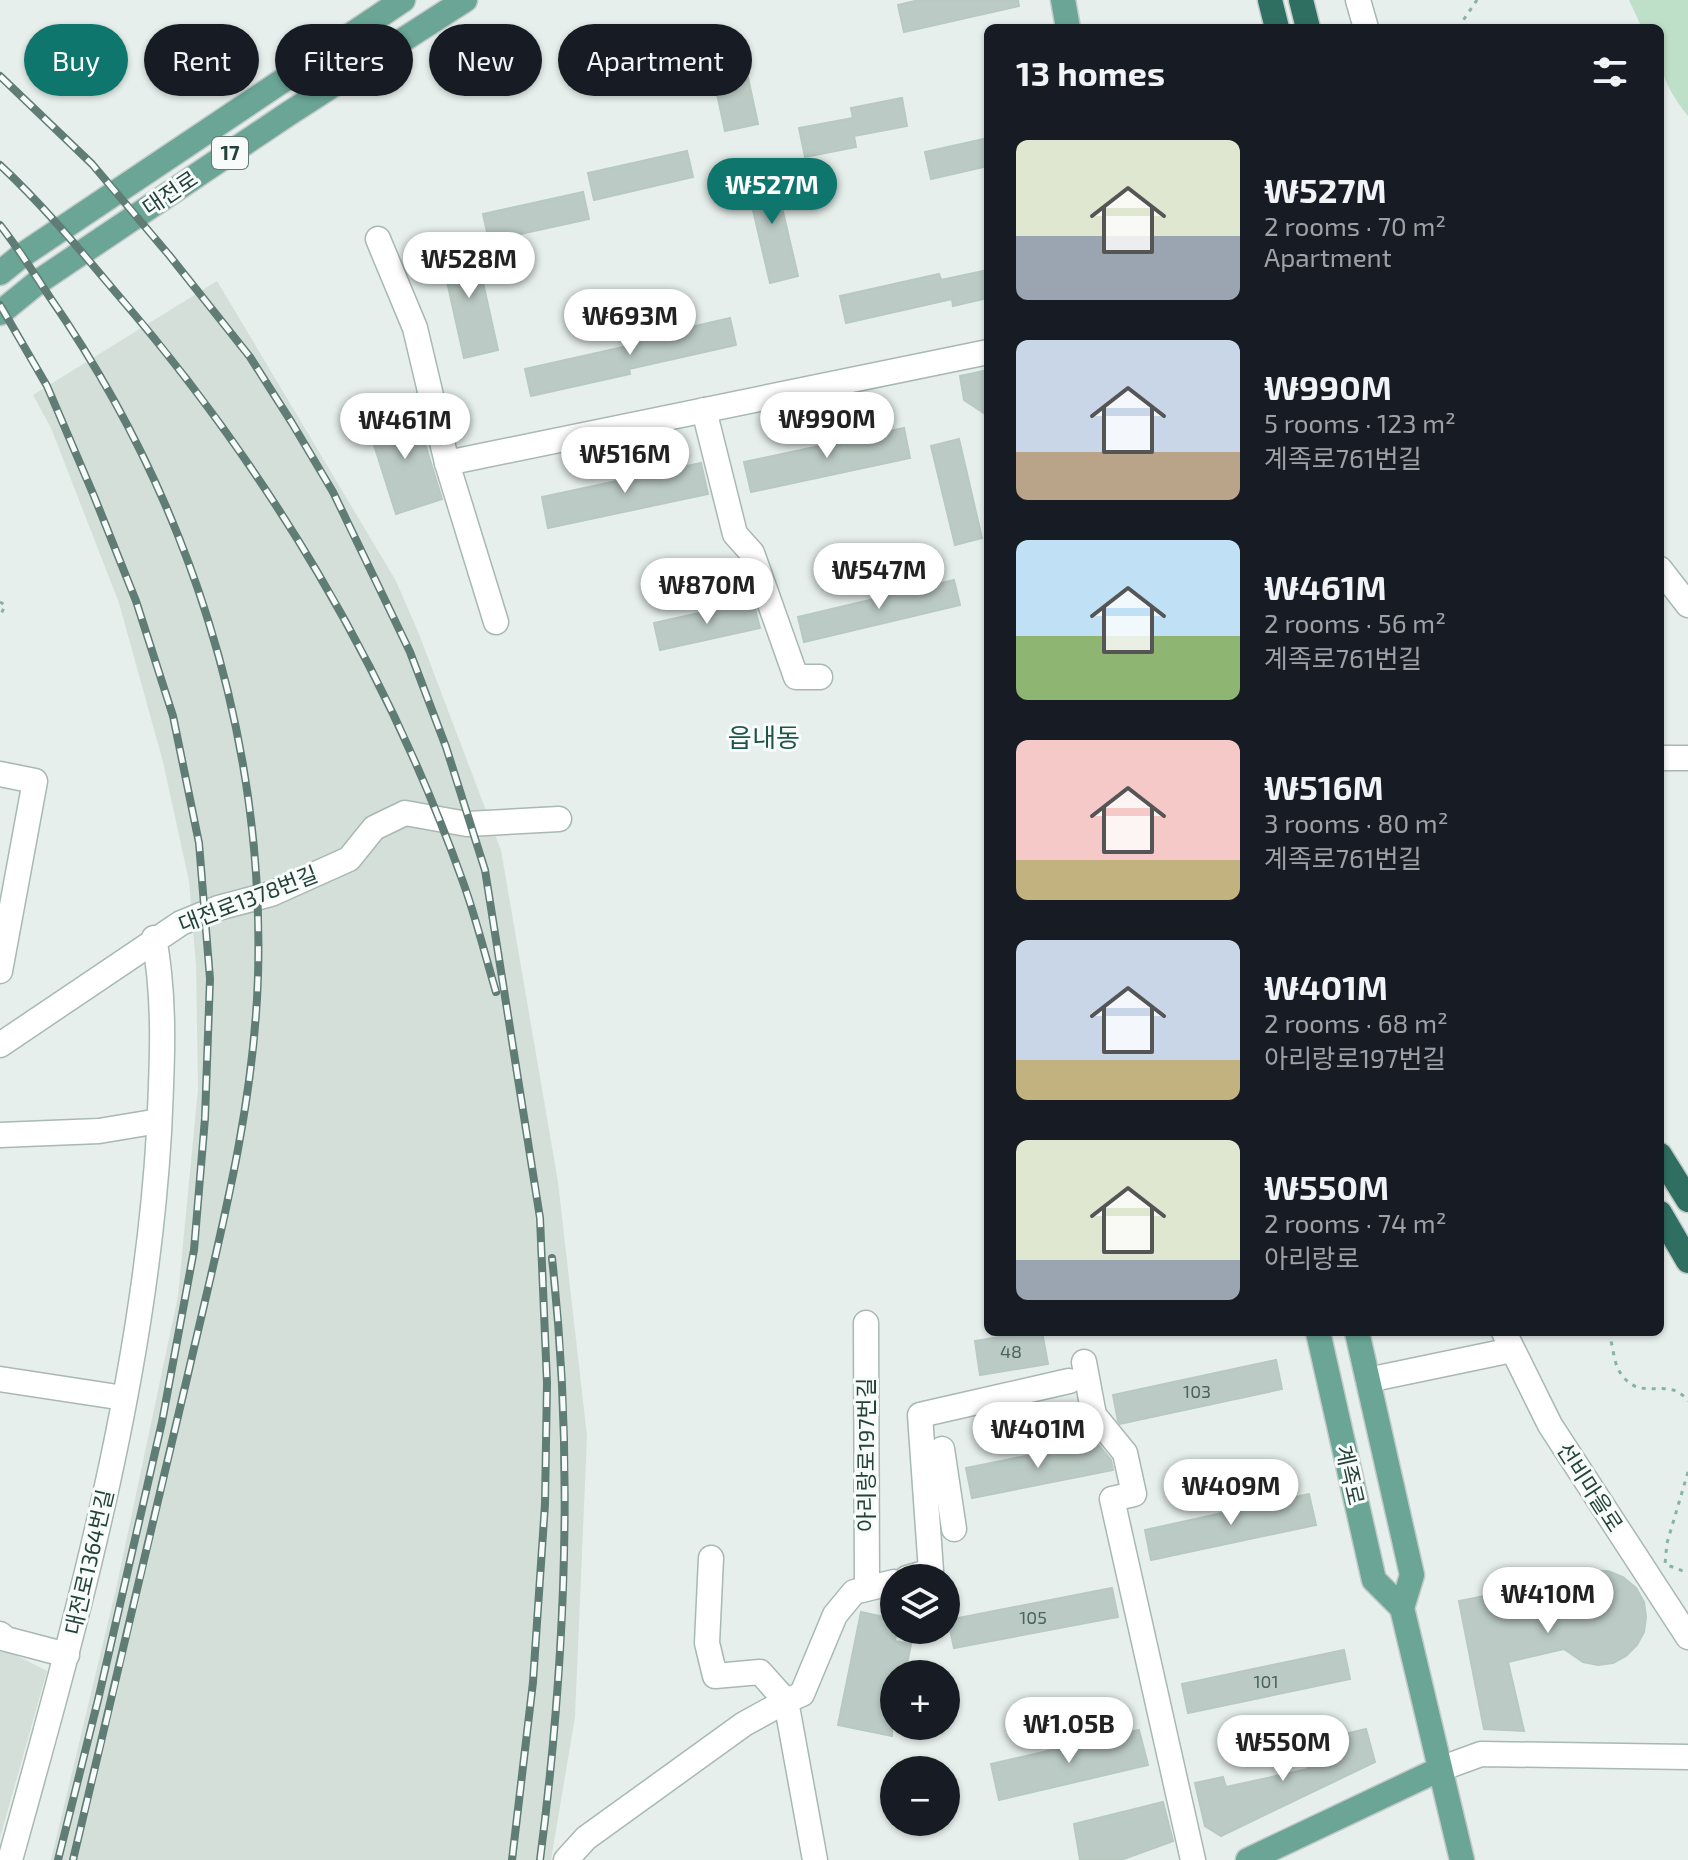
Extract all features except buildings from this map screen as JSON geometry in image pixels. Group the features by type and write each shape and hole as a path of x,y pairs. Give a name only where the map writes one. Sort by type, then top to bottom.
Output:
{"highway":[{"path":"1270,0 1276,24"},
{"path":"1301,0 1307,24"},
{"path":"1664,1161 1688,1200"},
{"path":"1664,1220 1688,1261"}],"main road":[{"name":"대전로","path":"0,273 403,0"},
{"name":"대전로","path":"0,313 38,282 288,114 465,0"},
{"path":"1063,0 1067,24"},
{"name":"계족로","path":"1319,1336 1374,1580 1402,1608"},
{"name":"계족로","path":"1358,1336 1412,1575 1402,1608 1462,1860"},
{"path":"1248,1860 1440,1769"}],"street":[{"path":"1358,0 1365,24"},
{"path":"378,239 415,328 447,463 496,622"},
{"path":"447,463 984,353"},
{"path":"704,410 735,534 752,553 796,677 820,677"},
{"path":"1664,574 1688,605"},
{"path":"1664,758 1688,758"},
{"path":"0,774 35,781 0,971"},
{"name":"대전로1378번길","path":"0,1045 154,938 218,908 271,894 349,859 374,828 405,813 467,824 559,819"},
{"name":"대전로1364번길","path":"2,1637 67,1655 116,1442 149,1254 159,1121 160,996 154,938"},
{"path":"0,1135 99,1131 159,1121"},
{"name":"아리랑로197번길","path":"866,1323 867,1588"},
{"path":"1368,1380 1508,1341"},
{"name":"선비마을로","path":"1508,1341 1550,1425 1688,1637"},
{"path":"931,1564 920,1415 1076,1371 1094,1415 1125,1453 1134,1494 1112,1499 1193,1860"},
{"path":"0,1379 124,1398"},
{"path":"942,1449 954,1529"},
{"path":"711,1558 707,1643 715,1676 760,1672 786,1701 815,1860"},
{"path":"566,1860 586,1838 744,1724 802,1694 835,1615 854,1592 880,1585"},
{"path":"10,1860 67,1655"},
{"path":"1440,1769 1481,1754 1688,1757"}],"path":[{"path":"1461,24 1477,0"},
{"path":"0,602 5,605 0,617"},
{"path":"1609,1336 1618,1368 1629,1381 1642,1389 1680,1390 1688,1401"},
{"path":"1688,1472 1667,1543 1665,1564 1688,1573"}],"shaded area":[{"path":"217,281 396,581 501,850 558,1182 587,1436 575,1717 551,1860 51,1860 116,1589 178,1296 198,1089 196,965 189,881 163,762 119,603 51,428 33,395"},
{"path":"0,1647 47,1671 0,1838"}],"green space":[{"path":"1629,0 1688,0 1688,116 1672,94 1664,75 1664,24 1640,24"}],"railway":[{"path":"0,76 92,164 169,255 250,357 292,423 333,492 410,652 446,747 485,870 540,1218 547,1383 545,1504 533,1682 512,1860"},
{"path":"0,165 61,228 172,361 224,429 318,572 398,723 432,802 468,896 496,992"},
{"path":"0,225 98,372 141,452 178,535 208,620 231,707 248,795 257,885 255,1026 250,1077 233,1176 73,1860"},
{"path":"0,305 47,386 94,496 136,601 173,716 199,843 210,979 205,1118 194,1250 162,1422 58,1860"},
{"path":"540,1860 556,1710 564,1559 563,1408 552,1258"}],"district":[{"name":"읍내동","path":"764,738"}]}
